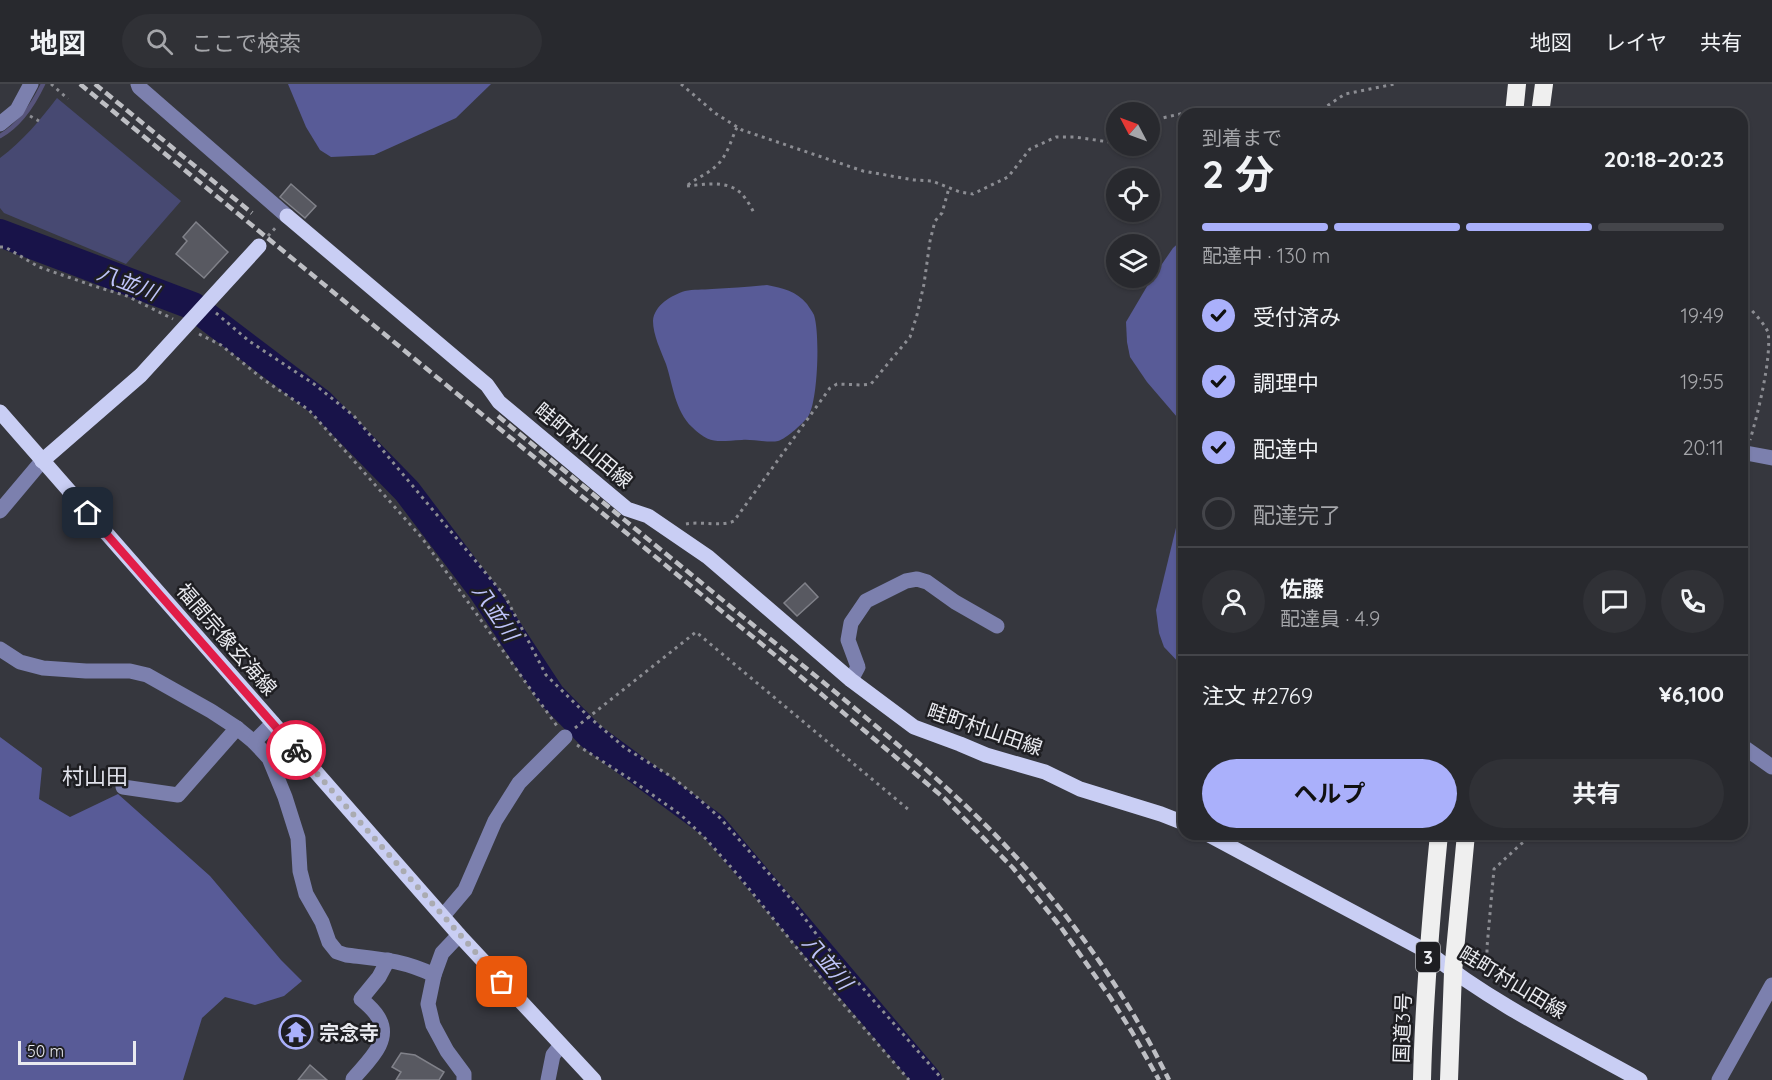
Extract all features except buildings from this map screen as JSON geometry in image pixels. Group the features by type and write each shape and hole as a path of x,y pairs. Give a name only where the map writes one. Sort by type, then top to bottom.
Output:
{"highway":[{"path":"1515,108 1517,84"},
{"path":"1541,108 1544,84"},
{"name":"国道3号","path":"1422,1080 1428,952 1438,840"},
{"name":"3","path":"1449,1080 1453,972 1465,840"}],"main road":[{"name":"畦町村山田線","path":"287,216 487,385 499,402 627,509 648,516 708,557 851,680 914,727 986,755 1045,772 1080,789 1178,821"},
{"path":"42,461 141,375 259,246"},
{"name":"福間宗像玄海線","path":"0,412 459,934 594,1080"},
{"name":"畦町村山田線","path":"1218,840 1428,952 1486,995 1640,1080"}],"street":[{"path":"0,124 17,110 31,84"},
{"path":"138,84 287,216"},
{"path":"1748,453 1772,458"},
{"path":"0,511 42,461"},
{"path":"851,680 858,668 848,640 851,623 866,601 906,581 917,579 927,582 955,602 997,626"},
{"path":"0,650 20,662 43,668 130,671 147,675 237,728 269,758 298,837 300,871 306,894 322,922 329,942 337,952 346,955 414,965 434,975"},
{"path":"254,742 273,723"},
{"path":"123,788 178,795 237,728"},
{"path":"443,916 465,890 495,821 519,783 565,737"},
{"path":"1748,750 1772,767"},
{"path":"459,934 442,953 434,975 428,1004 433,1025 447,1051 464,1074 464,1080"},
{"path":"353,1079 382,1042 383,1030 378,1017 362,999 379,977 388,960"},
{"path":"1719,1080 1772,985"},
{"path":"548,1080 553,1055 561,1045"}],"path":[{"path":"52,84 68,99"},
{"path":"681,84 715,113 737,127 863,171 932,181 973,194 1008,177 1030,150 1056,137 1106,142"},
{"path":"1324,108 1345,94 1395,84"},
{"path":"1160,119 1178,114"},
{"path":"33,117 39,121"},
{"path":"737,127 719,164 687,186 716,183 730,187 744,196 754,215"},
{"path":"674,534 685,524 698,522 728,524 734,521 830,388 837,384 862,386 871,384 894,358 910,337 924,284 935,221 942,213 949,188"},
{"path":"259,246 287,216"},
{"path":"2,246 39,267 128,296 160,312 221,345 264,380 309,410 422,538 565,737 681,815 706,839 738,874 825,984 909,1080"},
{"path":"205,305 249,341 314,384 354,416 505,596 546,675 625,748 672,777 720,818 786,893 820,939 943,1080"},
{"path":"1748,307 1770,334 1772,346 1770,374 1748,446"},
{"path":"588,716 696,632 909,810"},
{"path":"1486,995 1486,947 1494,869 1527,840"}],"shaded area":[{"path":"288,84 491,84 456,118 374,155 331,157 320,150 306,127"},
{"path":"57,98 181,201 126,264 4,213 0,208 0,158 24,137"},
{"path":"1178,244 1178,418 1147,382 1130,357 1127,342 1126,322 1146,288 1160,288 1160,267"},
{"path":"767,285 794,293 807,304 814,315 817,365 809,415 795,430 778,441 715,441 709,439 698,433 686,421 678,406 653,326 654,315 664,302 685,291"},
{"path":"1178,520 1178,662 1164,647 1159,633 1156,610"},
{"path":"0,737 42,768 39,799 70,817 118,794 210,876 281,960 302,981 284,996 255,1005 225,997 202,1018 183,1080 0,1080"}],"waterway":[{"path":"0,136 25,114 43,84"},
{"name":"八並川","path":"0,233 193,306 321,403 407,491 482,590 551,695 591,736 713,826 928,1080"}],"railway":[{"path":"80,84 781,660 944,798 1013,868 1060,926 1110,997 1159,1080"},
{"path":"95,84 252,213"},
{"path":"498,416 859,712 984,823 1045,890 1074,926 1125,1001 1169,1080"}],"way so far":[{"path":"296,750 502,982"}],"place":[{"name":"宗念寺","path":"296,1032"}],"district":[{"name":"村山田","path":"95,776"}],"route":[{"path":"88,513 296,750"}]}
